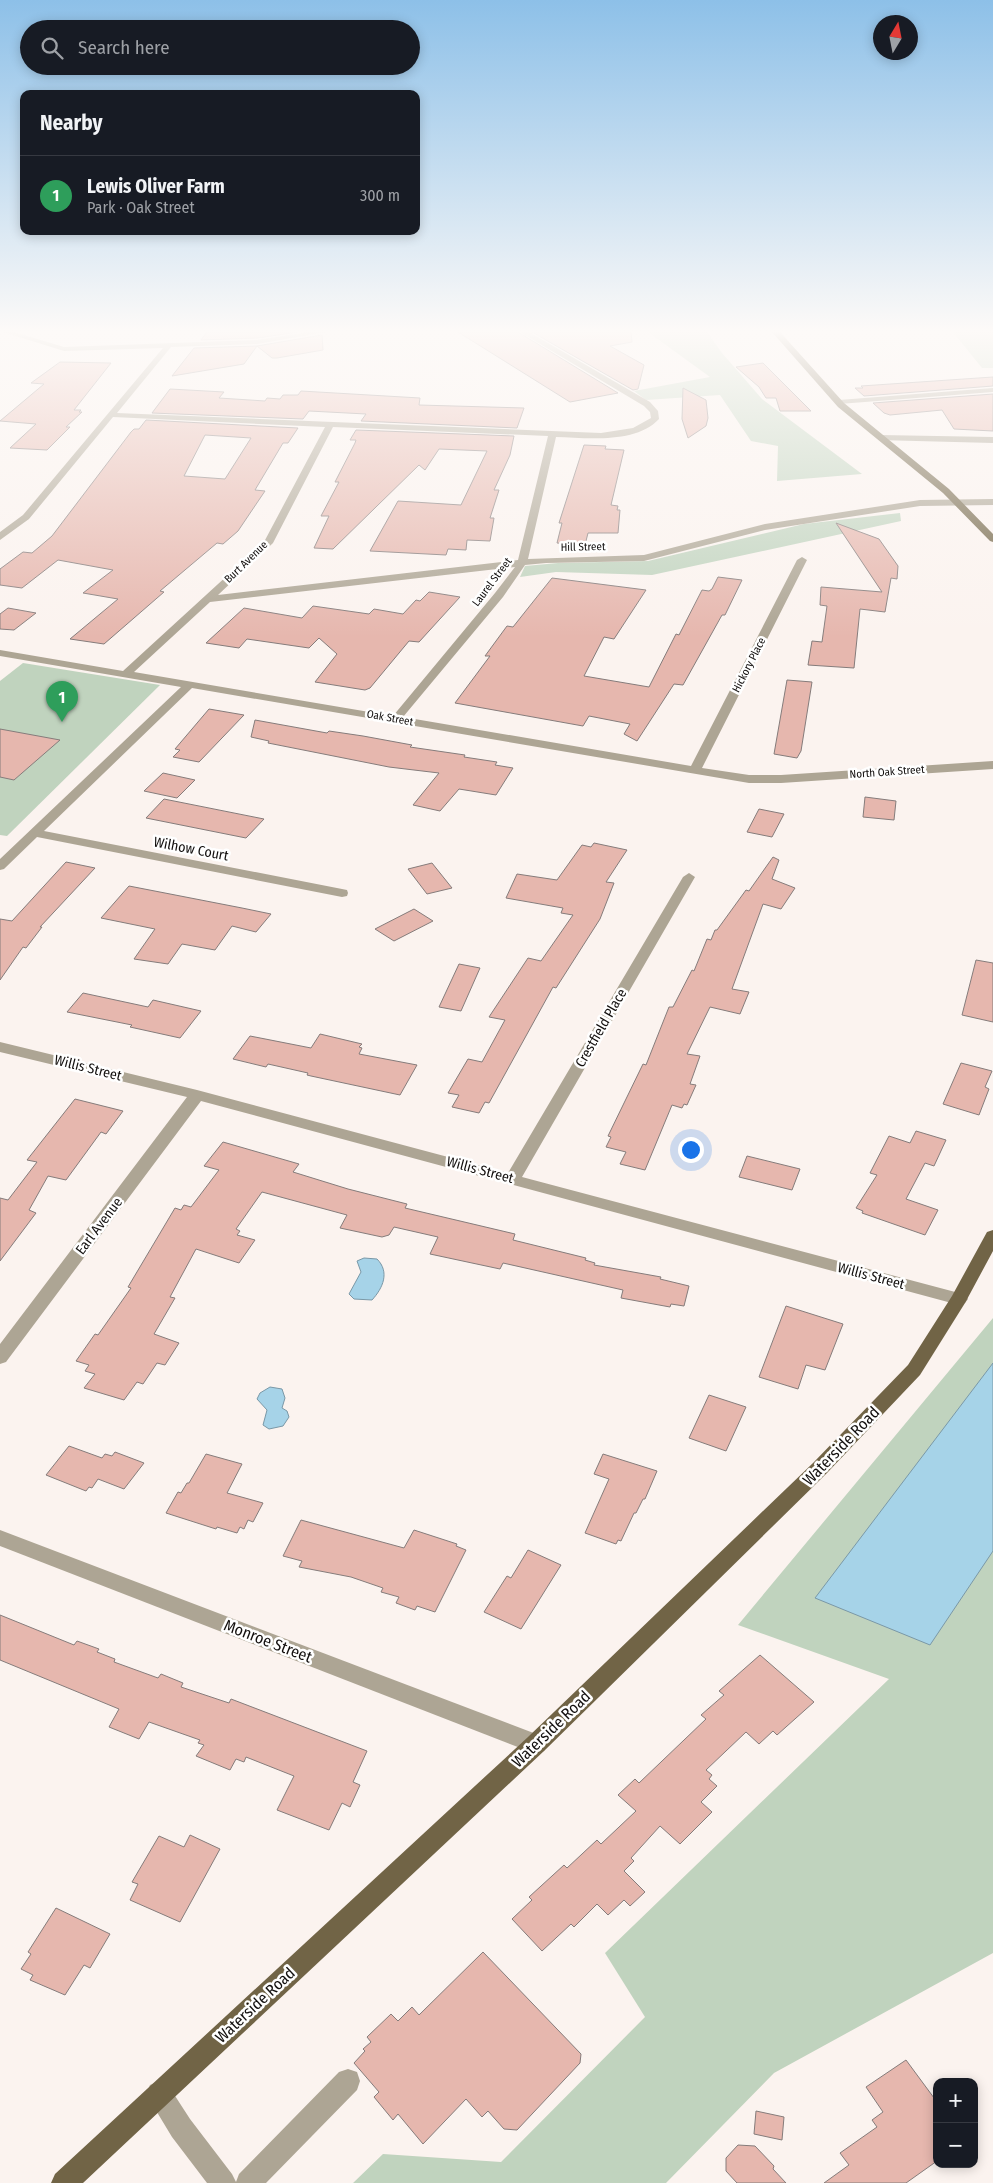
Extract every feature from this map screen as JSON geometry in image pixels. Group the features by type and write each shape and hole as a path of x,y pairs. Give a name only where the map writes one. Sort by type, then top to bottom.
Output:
{"main road":[{"path":"876,434 957,501 993,539"},
{"name":"Waterside Road","path":"64,2183 536,1744 820,1468 914,1370 991,1244"}],"street":[{"path":"0,536 26,517 97,434"},
{"name":"Burt Avenue","path":"126,674 268,543 325,434"},
{"name":"Laurel Street","path":"396,719 499,595 522,563 553,434"},
{"path":"567,434 601,436 615,434"},
{"path":"881,438 993,440"},
{"name":"Hill Street","path":"207,600 546,560 644,558 765,527 920,503 993,502"},
{"name":"Hickory Place","path":"696,770 802,560"},
{"name":"Oak Street","path":"0,653 749,779 781,779"},
{"path":"0,866 190,684"},
{"name":"North Oak Street","path":"781,779 993,765"},
{"name":"Wilhow Court","path":"35,833 342,893"},
{"name":"Crestfield Place","path":"513,1178 689,877"},
{"name":"Willis Street","path":"0,1046 198,1095 513,1178 959,1299"},
{"name":"Earl Avenue","path":"0,1358 198,1095"},
{"name":"Monroe Street","path":"0,1538 536,1744"},
{"path":"248,2183 348,2081"},
{"path":"159,2094 181,2128 223,2183"}],"green space":[{"path":"746,434 808,434 862,474 777,481 778,446 751,441"},
{"path":"900,513 901,521 652,575 556,572 520,577 525,566 558,563 648,561 804,524"},
{"path":"23,663 160,685 7,836 0,835 0,681"},
{"path":"993,1318 993,1953 774,2073 666,2183 353,2183 383,2154 501,2162 645,2017 605,1953 889,1679 738,1625"}],"water":[{"path":"364,1258 377,1259 383,1269 382,1285 372,1300 354,1299 349,1294 361,1272 357,1261"},
{"path":"993,1363 993,1551 930,1645 815,1598"},
{"path":"270,1387 282,1389 285,1398 282,1408 287,1411 289,1417 283,1426 269,1429 263,1425 267,1410 257,1399 260,1393"}],"building":[{"path":"25,434 63,434 47,450 10,448"},
{"path":"130,434 294,434 288,443 283,443 255,490 265,491 238,531 223,544 217,543 160,591 164,592 104,644 70,639 118,599 83,593 113,570 58,560 22,588 0,585 0,569 23,552 32,553 52,536","holes":["205,435 251,438 225,479 184,476"]},
{"path":"354,434 514,436 510,455 494,490 499,490 490,518 494,518 490,541 467,540 466,550 448,549 446,555 370,551 398,501 461,505 487,451 439,449 425,470 419,465 333,549 314,548 329,516 321,516 339,482 335,482 356,440 350,440"},
{"path":"584,445 606,446 605,449 624,450 611,505 618,506 617,510 620,510 618,533 588,533 585,545 557,543 562,523 559,523"},
{"path":"836,523 879,539 898,566 897,579 891,578 885,612 860,609 854,668 808,665 812,641 822,642 827,606 820,605 821,587 882,592"},
{"path":"718,577 742,580 725,615 722,615 683,685 674,684 637,741 624,734 630,724 589,716 583,726 455,703 490,656 485,656 507,626 513,627 552,578 646,590 614,639 604,637 584,676 649,687 676,634 679,635 702,590 709,591 712,589"},
{"path":"429,592 460,597 419,642 409,641 370,688 365,690 315,682 337,654 319,638 309,648 247,639 239,648 206,643 244,608 302,618 313,606 369,614 374,609 403,614 416,600 420,601"},
{"path":"8,608 36,613 14,630 0,629 0,614"},
{"path":"787,680 812,682 801,751 797,758 774,754"},
{"path":"209,709 244,715 199,762 173,757 180,750 175,749"},
{"path":"255,720 327,733 329,731 412,745 410,747 465,755 464,757 497,762 495,765 513,768 496,795 459,789 440,811 413,805 439,773 389,767 268,743 269,741 251,737"},
{"path":"0,729 60,740 14,780 0,777"},
{"path":"163,773 195,780 177,798 144,791"},
{"path":"865,797 896,801 894,820 863,817"},
{"path":"164,799 264,819 246,838 146,818"},
{"path":"759,809 784,814 772,837 747,832"},
{"path":"594,843 627,850 606,882 614,883 600,919 556,988 553,987 489,1103 485,1102 479,1113 452,1107 459,1095 448,1093 468,1059 482,1062 505,1020 489,1017 528,958 541,961 573,915 561,913 563,908 506,898 517,874 557,880 582,845 591,847"},
{"path":"773,857 779,860 772,879 795,888 781,909 763,904 732,989 749,992 740,1014 710,1007 687,1054 700,1056 690,1084 696,1085 687,1105 684,1104 682,1108 672,1105 645,1170 620,1164 626,1152 606,1147 611,1137 608,1136 643,1064 646,1065 669,1007 673,1007 692,970 694,971 707,939 711,940 715,930 717,930 746,890 749,891"},
{"path":"66,862 95,868 40,927 42,927 26,948 23,947 0,980 0,919 12,921"},
{"path":"432,863 452,888 427,894 408,869"},
{"path":"129,886 271,914 256,932 232,926 215,950 182,944 168,964 134,959 155,929 101,918"},
{"path":"414,909 433,921 394,941 375,929"},
{"path":"976,960 993,963 993,1022 962,1015"},
{"path":"459,964 480,968 461,1011 439,1007"},
{"path":"83,993 148,1007 153,1000 201,1011 180,1038 130,1027 132,1025 67,1012"},
{"path":"320,1034 362,1044 359,1047 362,1048 359,1054 417,1065 400,1095 311,1076 307,1075 308,1073 268,1064 266,1067 233,1059 250,1036 311,1048"},
{"path":"961,1063 992,1071 985,1087 989,1089 979,1115 943,1104"},
{"path":"75,1099 123,1111 106,1134 101,1132 66,1180 48,1176 29,1210 36,1213 0,1261 0,1198 8,1200 37,1162 27,1160"},
{"path":"916,1131 946,1140 934,1166 925,1163 906,1199 938,1210 925,1235 862,1213 863,1211 856,1208 877,1175 870,1173 889,1136 910,1143"},
{"path":"223,1142 299,1164 293,1172 348,1189 407,1204 405,1208 515,1234 513,1240 586,1258 585,1260 595,1263 594,1265 661,1277 660,1279 689,1286 684,1306 671,1304 670,1307 621,1298 623,1290 503,1263 500,1269 430,1254 438,1237 394,1227 389,1235 382,1237 340,1228 347,1215 262,1192 236,1229 240,1231 237,1235 255,1240 239,1263 196,1249 170,1297 175,1298 154,1334 179,1343 165,1365 157,1363 143,1384 137,1382 124,1400 84,1388 95,1374 85,1371 89,1365 76,1361 95,1334 98,1335 131,1288 128,1287 175,1208 181,1210 184,1205 191,1207 219,1170 204,1166"},
{"path":"747,1156 800,1169 792,1190 739,1177"},
{"path":"786,1306 843,1324 825,1370 806,1365 798,1389 759,1377"},
{"path":"709,1395 746,1407 726,1451 689,1438"},
{"path":"69,1446 102,1458 105,1454 112,1456 115,1452 144,1463 124,1489 98,1479 92,1488 89,1487 86,1491 46,1475"},
{"path":"206,1454 242,1464 227,1493 263,1503 253,1522 248,1520 244,1529 240,1527 237,1533 217,1527 216,1529 166,1513 178,1492 181,1493 187,1483 189,1483"},
{"path":"603,1454 657,1471 645,1499 643,1499 636,1513 634,1513 621,1541 618,1540 616,1544 585,1533 609,1479 594,1474"},
{"path":"301,1520 404,1548 414,1530 457,1544 456,1546 466,1550 435,1612 417,1606 415,1610 396,1603 399,1597 381,1592 383,1588 351,1577 299,1567 302,1561 283,1556"},
{"path":"528,1550 561,1565 521,1629 484,1612 507,1576 511,1578"},
{"path":"0,1615 74,1645 77,1641 99,1649 97,1652 115,1659 114,1662 158,1678 161,1674 183,1683 181,1687 229,1703 231,1699 367,1751 353,1782 360,1785 350,1807 342,1803 329,1830 277,1810 294,1776 246,1757 244,1762 236,1759 230,1770 196,1756 204,1745 198,1743 200,1740 149,1722 139,1739 109,1727 119,1709 0,1660"},
{"path":"760,1655 814,1702 777,1735 773,1731 759,1744 746,1732 706,1770 712,1775 709,1779 717,1786 701,1802 712,1812 680,1844 660,1826 631,1858 634,1861 624,1871 645,1892 630,1906 624,1900 608,1915 597,1904 574,1927 571,1924 542,1951 512,1919 532,1900 529,1897 564,1865 567,1868 597,1840 601,1844 636,1811 618,1795 635,1779 639,1783 706,1719 701,1715 724,1695 719,1691"},
{"path":"190,1835 220,1849 180,1922 130,1900 138,1884 132,1882 159,1836 184,1847"},
{"path":"56,1908 110,1934 90,1968 84,1965 65,1995 30,1980 33,1975 21,1969 31,1954 28,1952"},
{"path":"483,1952 581,2054 580,2063 517,2130 504,2129 488,2111 482,2117 466,2099 423,2144 398,2114 393,2120 374,2097 379,2092 354,2063 365,2051 363,2049 371,2042 367,2037 391,2014 398,2021 412,2007 419,2015"},
{"path":"906,2060 933,2097 933,2164 906,2183 824,2183 849,2165 840,2153 877,2127 872,2120 883,2112 866,2087"},
{"path":"756,2111 784,2117 782,2140 754,2134"},
{"path":"738,2145 755,2146 774,2166 773,2169 786,2183 737,2183 726,2171 726,2158"}],"place":[{"name":"Lewis Oliver Farm","path":"62,722"}]}
